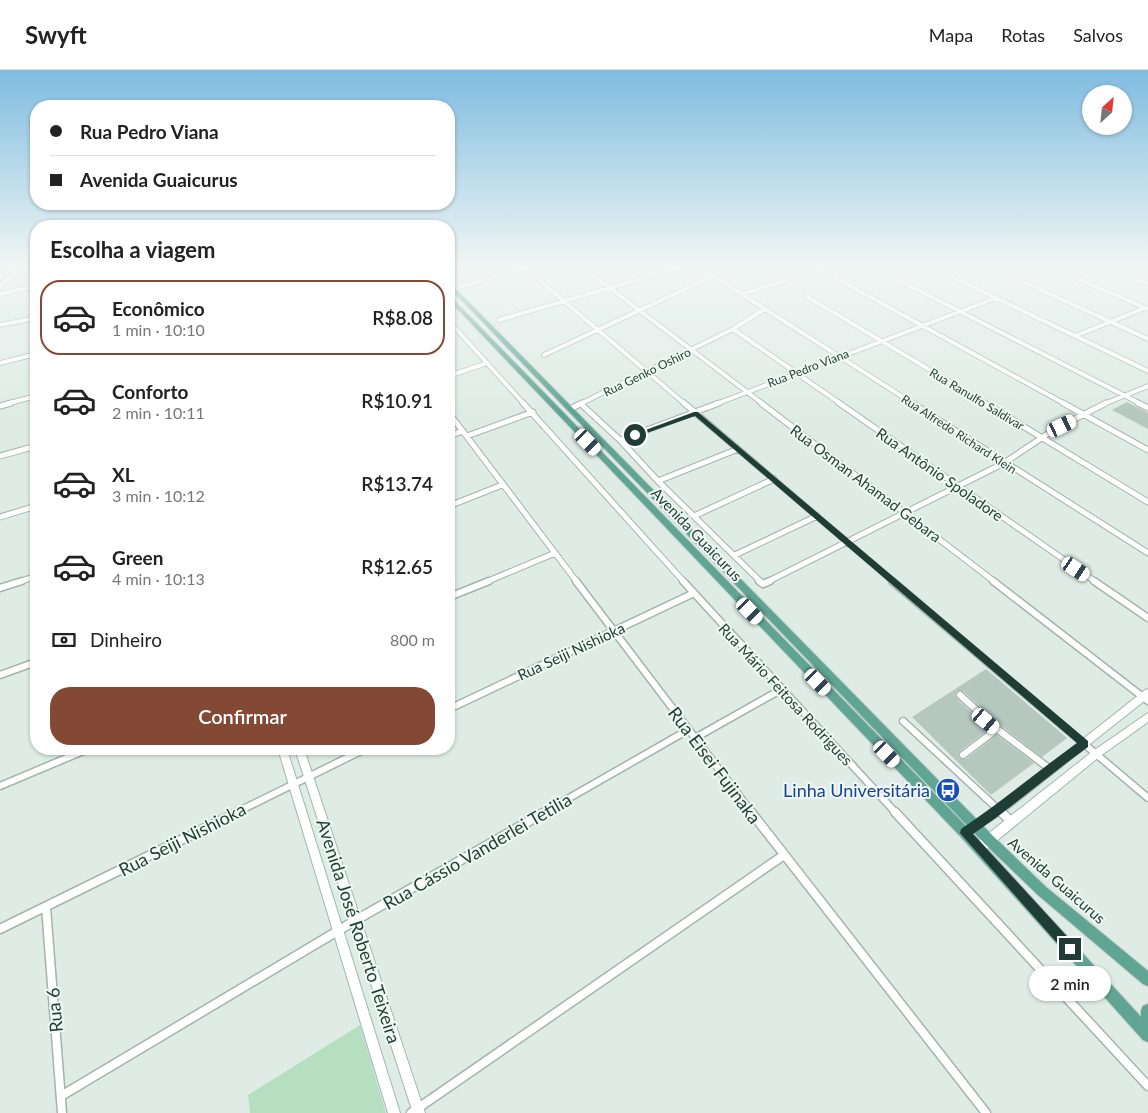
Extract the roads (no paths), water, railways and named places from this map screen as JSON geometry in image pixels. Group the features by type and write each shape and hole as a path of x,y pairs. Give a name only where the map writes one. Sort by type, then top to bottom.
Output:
{"main road":[{"name":"Avenida Guaicurus","path":"478,316 979,848 1148,1035"},
{"name":"Avenida Guaicurus","path":"479,316 989,840 1042,891 1148,979"},
{"path":"1148,1011 1148,1020"}],"street":[{"path":"499,320 514,316"},
{"path":"583,316 1148,798"},
{"path":"544,355 631,316"},
{"name":"Rua Osman Ahamad Gebara","path":"647,316 1146,697"},
{"name":"Rua Genko Oshiro","path":"570,409 733,329 754,316"},
{"name":"Rua Alfredo Richard Klein","path":"775,316 1148,553"},
{"name":"Rua Ranulfo Saldivar","path":"840,316 1148,502"},
{"path":"906,316 1148,450"},
{"name":"Rua Pedro Viana","path":"620,440 696,413 747,391 948,316"},
{"path":"970,316 1148,408"},
{"path":"1033,316 1148,371"},
{"path":"1099,316 1148,339"},
{"path":"1075,336 1128,316"},
{"path":"0,325 30,319"},
{"name":"Rua Mário Feitosa Rodrigues","path":"455,328 782,690 1148,1086"},
{"name":"Rua Antônio Spoladore","path":"733,329 1148,618"},
{"path":"0,363 30,356"},
{"path":"455,374 487,364"},
{"path":"581,404 620,440 658,481 763,584 1004,463 1040,437 1123,395 1148,386"},
{"path":"0,406 30,398"},
{"path":"455,435 465,434 533,412"},
{"name":"Rua Eisei Fujinaka","path":"455,421 688,730 986,1113"},
{"path":"0,456 30,448"},
{"path":"658,481 738,448"},
{"path":"694,516 774,479"},
{"path":"455,504 502,485"},
{"path":"0,517 30,508"},
{"path":"735,555 817,516"},
{"path":"455,595 555,553"},
{"path":"0,588 30,578"},
{"name":"Rua Seiji Nishioka","path":"455,706 694,593"},
{"path":"0,675 30,664"},
{"path":"695,738 782,690"},
{"path":"960,695 997,729 1050,769"},
{"path":"965,833 1000,810 1050,769 1146,697"},
{"path":"979,848 1096,754 1148,717"},
{"path":"904,721 1012,822"},
{"path":"963,755 997,729"},
{"name":"Rua Cássio Vanderlei Tetilia","path":"61,1096 356,920 688,730"},
{"path":"0,786 74,755"},
{"name":"Avenida José Roberto Teixeira","path":"284,755 394,1113"},
{"name":"Avenida José Roberto Teixeira","path":"301,755 356,920 416,1111"},
{"name":"Rua Seiji Nishioka","path":"0,929 352,755"},
{"path":"416,1111 784,855"},
{"name":"Rua 6","path":"46,907 62,1113"}],"place":[{"name":"Linha Universitária","path":"948,790"}]}
